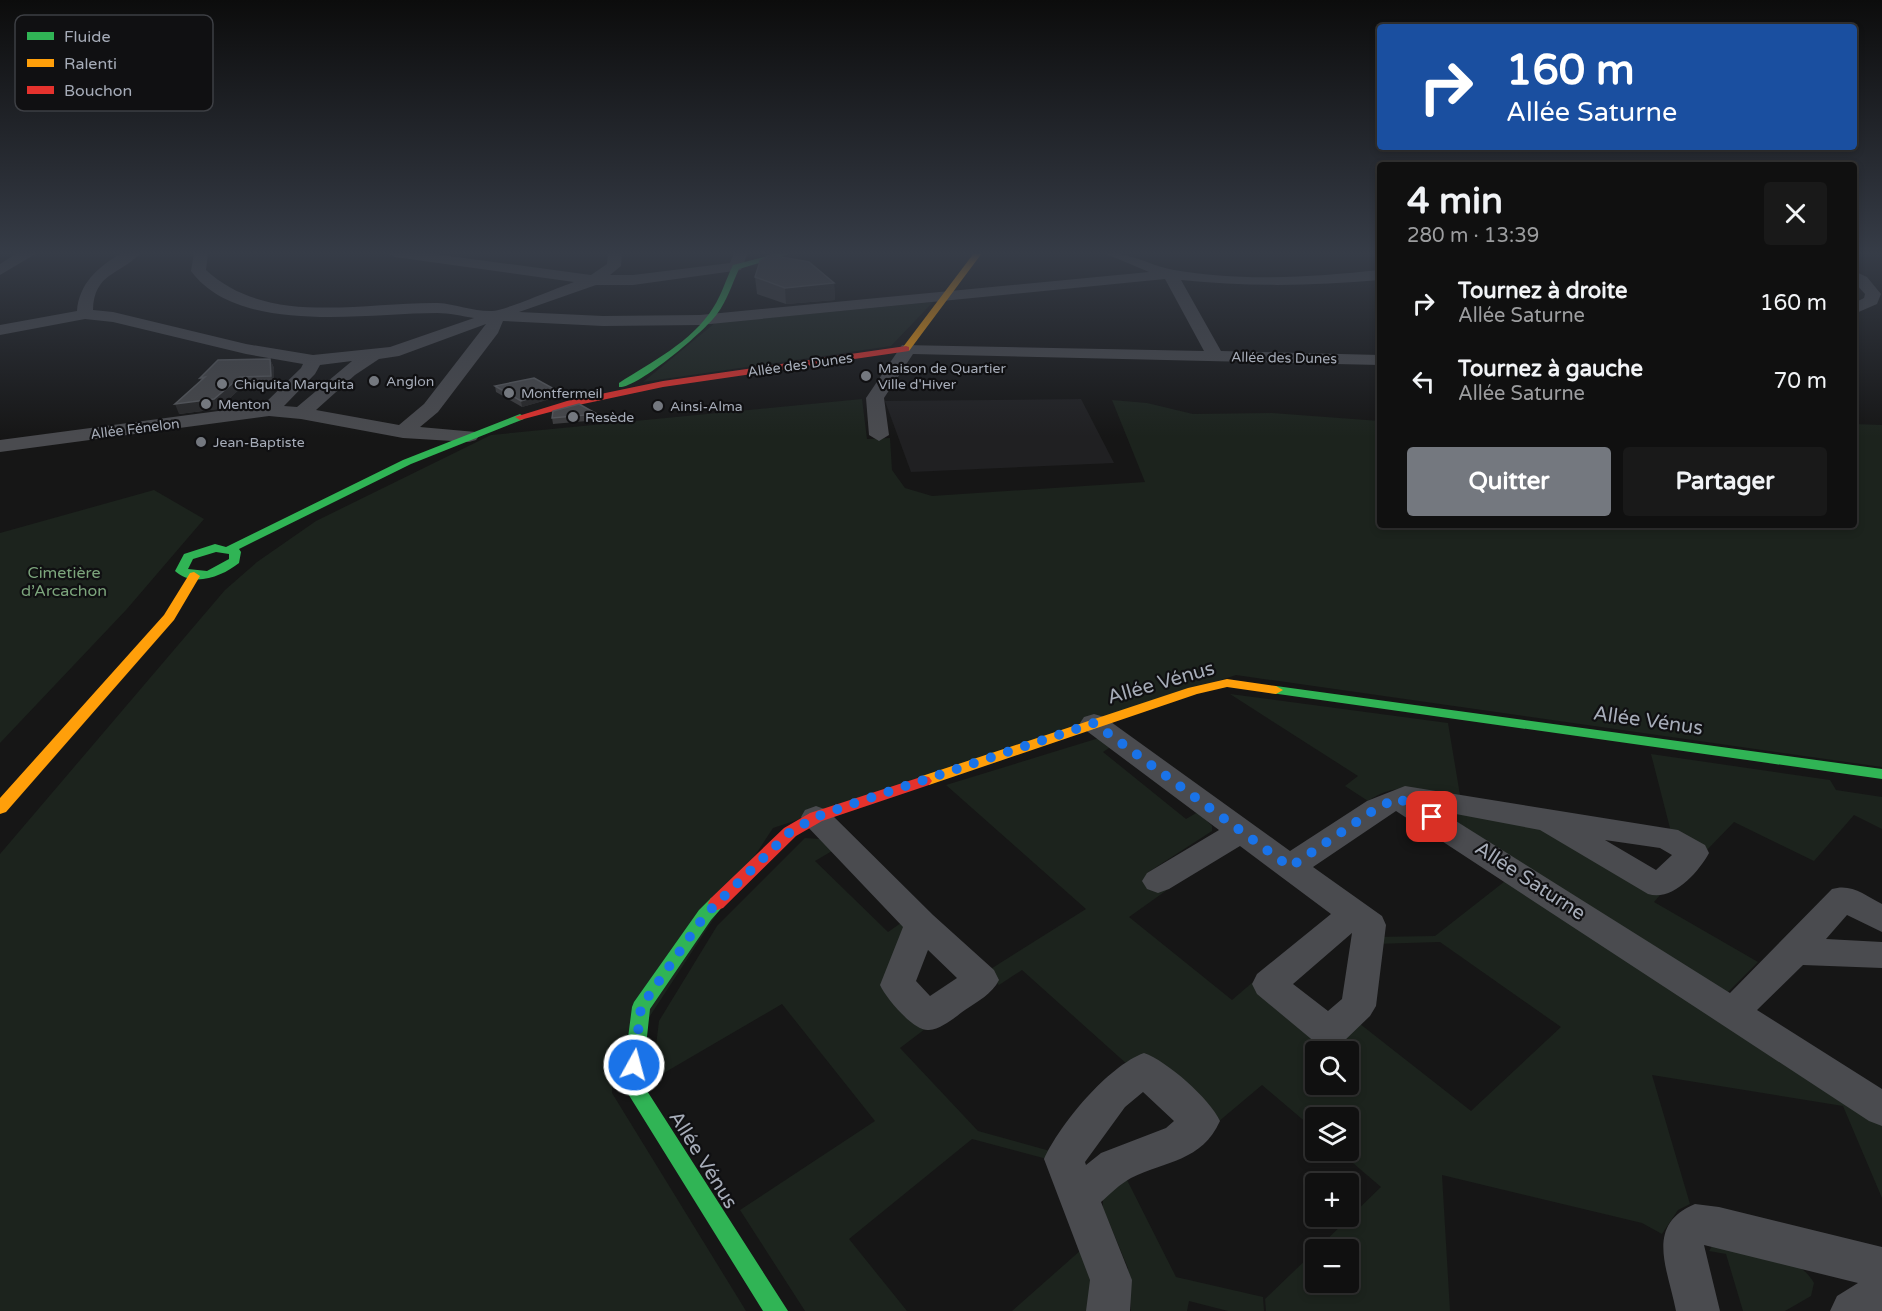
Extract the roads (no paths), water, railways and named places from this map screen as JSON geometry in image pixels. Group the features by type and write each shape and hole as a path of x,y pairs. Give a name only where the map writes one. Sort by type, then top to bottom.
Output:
{"street":[{"path":"0,330 84,314"},
{"path":"87,314 112,317 246,349 313,360 393,352 502,314"},
{"path":"484,314 603,321 709,320 764,314"},
{"path":"608,394 658,361 709,320 713,314"},
{"path":"879,435 875,398 933,314"},
{"path":"1192,314 1216,357"},
{"path":"403,432 431,408 492,329 497,316"},
{"path":"1857,321 1873,318"},
{"name":"Allée des Dunes","path":"301,413 403,432 469,436 608,394 658,384 908,350 1377,360"},
{"path":"301,413 349,371 374,355"},
{"path":"269,410 309,370 313,360"},
{"name":"Allée Fénelon","path":"0,446 269,410 301,413"},
{"path":"230,549 237,556 230,565 213,573 194,576 181,571 184,561 191,556 215,548 230,549 284,524 327,499 469,436"},
{"path":"0,808 168,617 194,576"},
{"name":"Allée Vénus","path":"776,1311 632,1084 641,1007 705,915 790,832 816,817 1094,723 1207,687 1227,683 1882,774"},
{"path":"1094,723 1354,913"},
{"path":"1290,867 1377,808 1407,796 1548,821"},
{"name":"Allée Saturne","path":"1398,798 1882,1109"},
{"path":"816,817 921,924"},
{"path":"1158,881 1241,831"},
{"path":"1733,1012 1796,951 1843,898 1882,919"},
{"path":"1796,951 1882,955"},
{"path":"1080,1194 1112,1280 1108,1311"},
{"path":"1698,1311 1682,1239 1695,1224 1719,1227 1882,1268"},
{"path":"1852,1311 1882,1293"}],"place":[{"name":"Maison de Quartier Ville d'Hiver","path":"866,376"},
{"name":"Anglon","path":"374,381"},
{"name":"Chiquita Marquita","path":"222,384"},
{"name":"Montfermeil","path":"509,393"},
{"name":"Menton","path":"206,404"},
{"name":"Ainsi-Alma","path":"658,406"},
{"name":"Resède","path":"573,417"},
{"name":"Jean-Baptiste","path":"201,442"}],"park label":[{"name":"Cimetière d’Arcachon","path":"64,582"}]}
